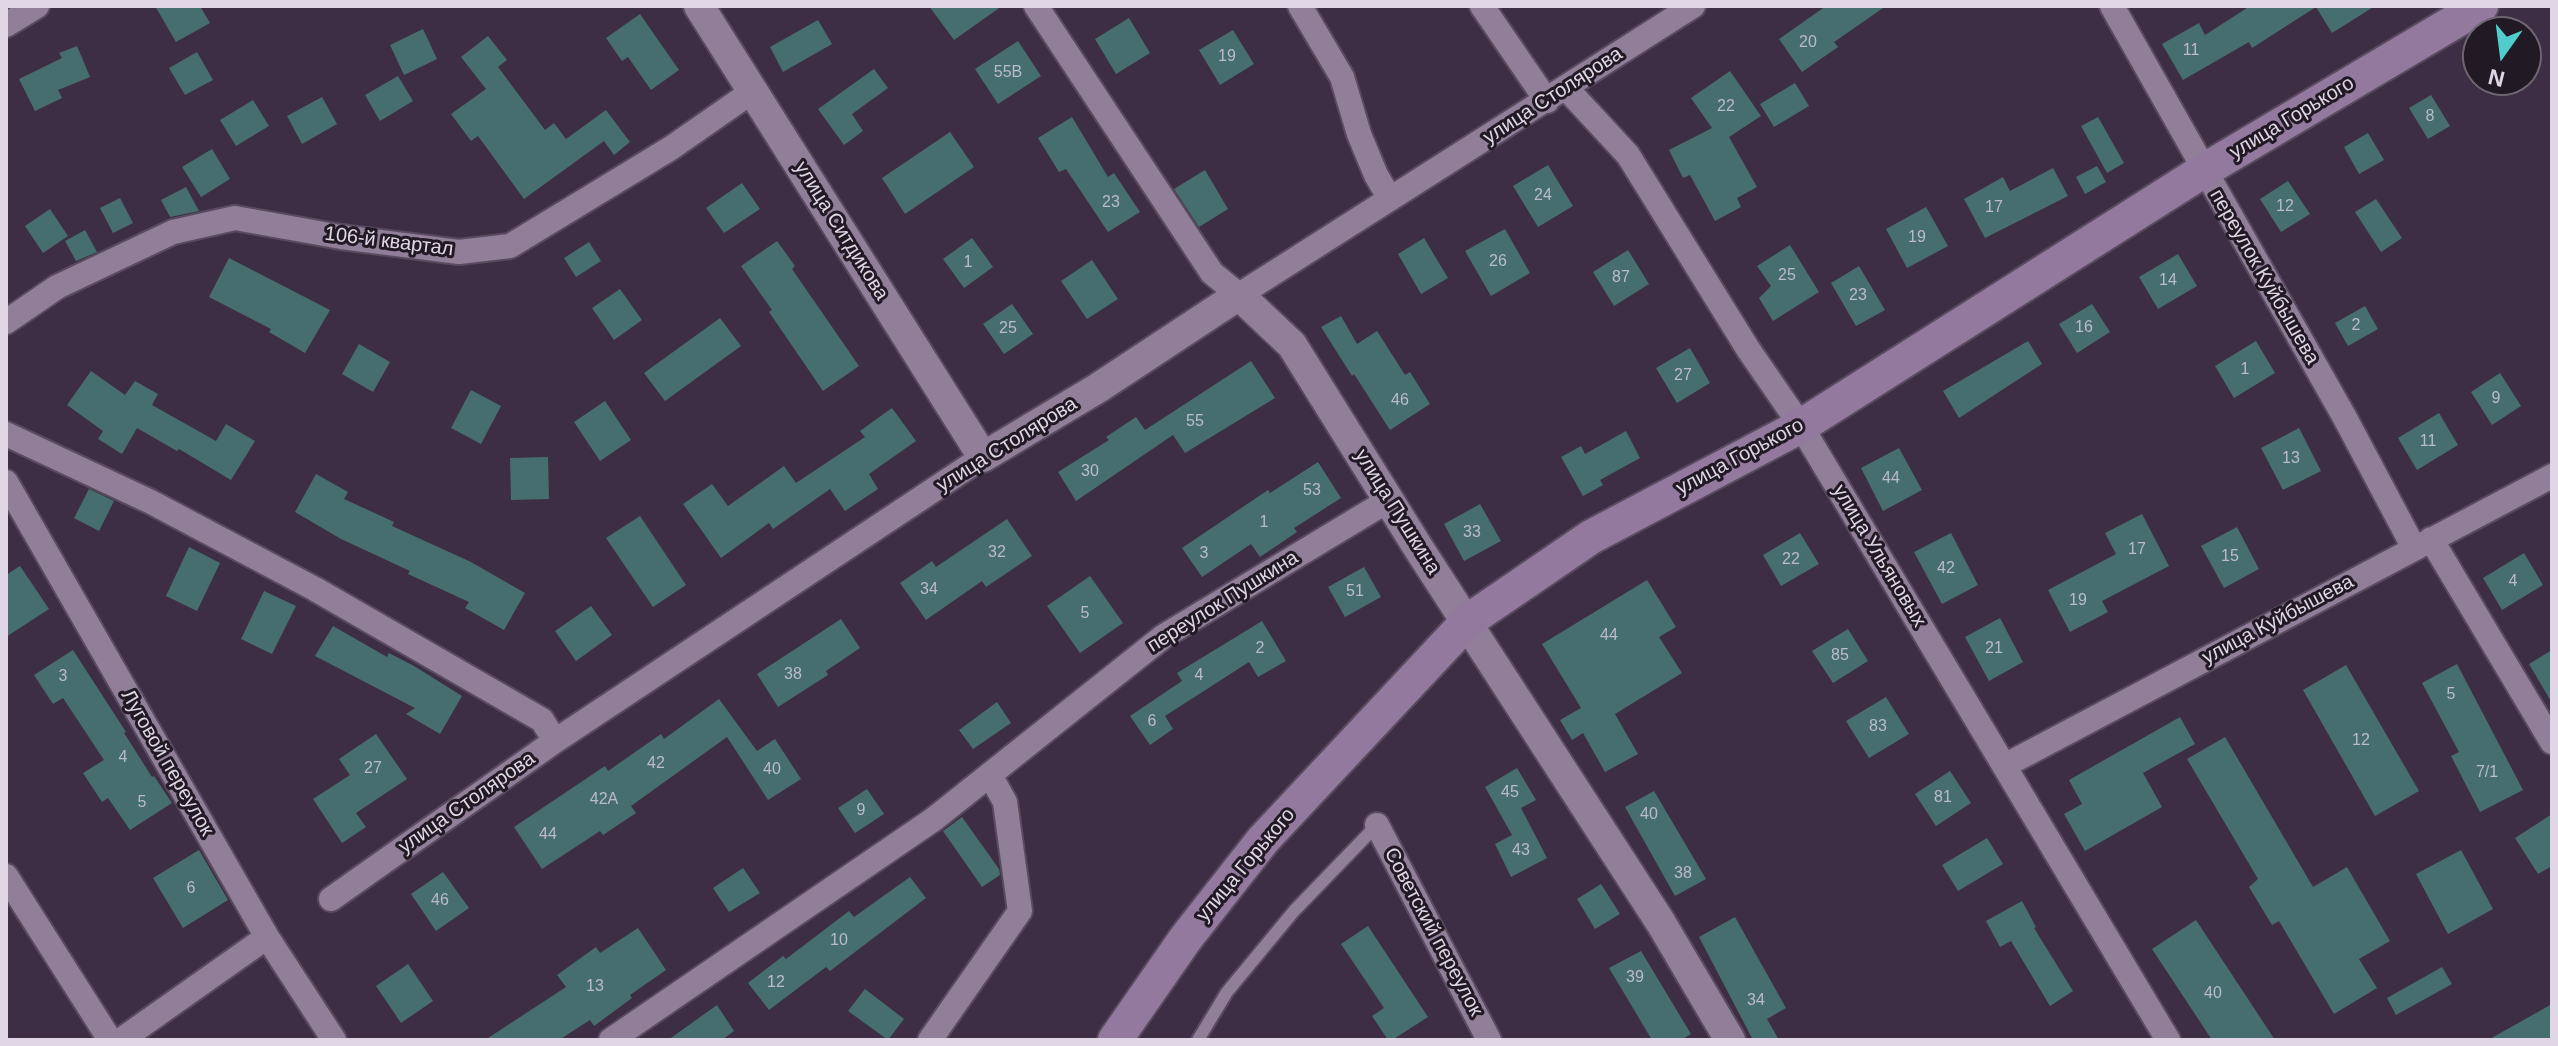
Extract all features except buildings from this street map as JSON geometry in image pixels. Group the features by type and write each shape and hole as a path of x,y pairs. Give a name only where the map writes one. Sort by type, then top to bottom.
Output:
{"main road":[{"name":"улица Горького","path":"1115,1040 1186,938 1263,840 1468,621 1591,537 1801,426 2203,171 2481,6"}],"street":[{"path":"6,25 37,6"},
{"name":"улица Ситдикова","path":"699,6 983,457"},
{"name":"улица Пушкина","path":"1036,6 1212,273 1292,345 1661,923 1730,1040"},
{"path":"1300,6 1342,77 1359,134 1390,199"},
{"name":"улица Ульяновых","path":"1482,6 1557,94 1628,155 1748,349 1801,426 2168,1040"},
{"name":"улица Столярова","path":"331,899 555,741 983,457 1098,388 1693,6"},
{"name":"переулок Куйбышева","path":"2112,6 2345,418 2422,544 2552,742"},
{"name":"106-й квартал","path":"6,322 57,287 173,232 235,218 341,237 459,252 510,246 671,148 753,91"},
{"path":"6,434 151,502 315,589 542,720 555,741"},
{"name":"улица Куйбышева","path":"2004,766 2552,476"},
{"name":"Луговой переулок","path":"6,482 267,937 334,1040"},
{"name":"переулок Пушкина","path":"611,1040 934,819 1164,636 1389,500"},
{"path":"930,1040 1020,911 1005,802 990,775"},
{"name":"Советский переулок","path":"1377,825 1489,1040"},
{"path":"6,876 110,1040"},
{"path":"121,1040 267,937"}],"lane":[{"path":"1198,1040 1227,992 1294,911 1377,825"}]}
